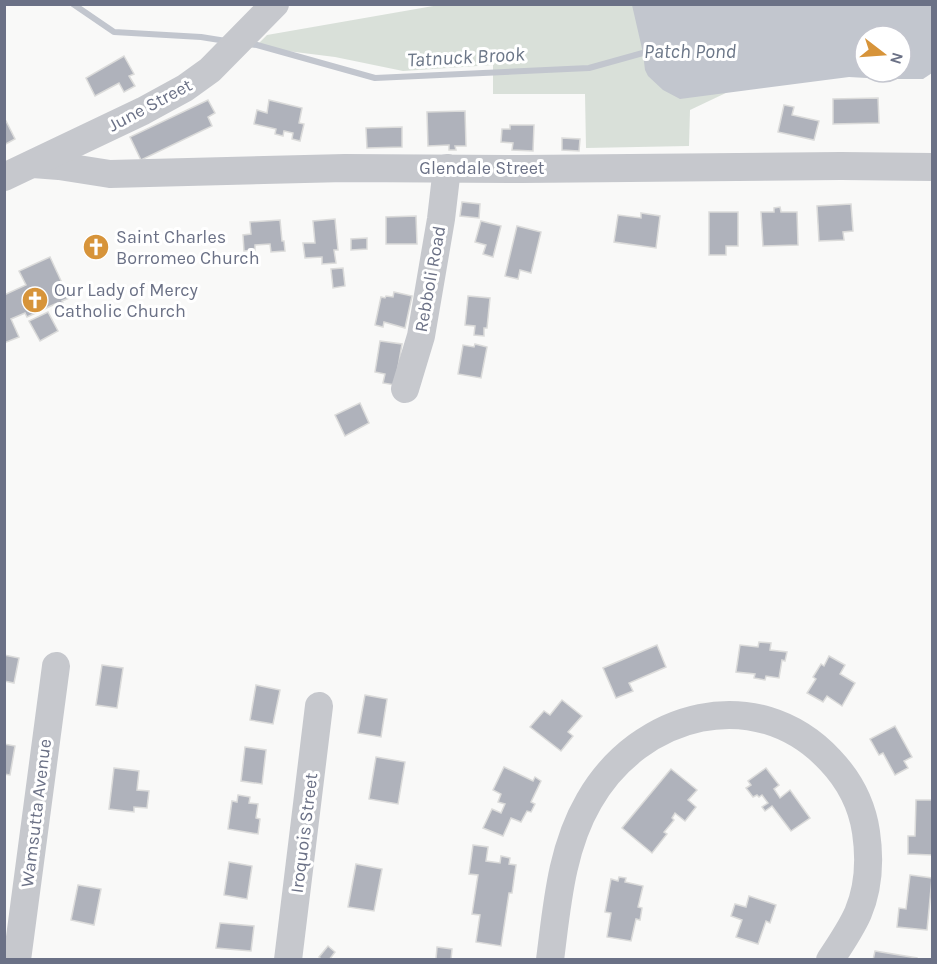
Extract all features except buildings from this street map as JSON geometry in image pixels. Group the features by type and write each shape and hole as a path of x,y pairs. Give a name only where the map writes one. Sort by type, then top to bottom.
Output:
{"street":[{"name":"June Street","path":"4,177 159,103 185,88 210,70 267,12"},
{"name":"Glendale Street","path":"33,164 110,174 345,168 933,167"},
{"name":"Rebboli Road","path":"405,389 421,336 441,219 447,168"},
{"name":"Wamsutta Avenue","path":"17,960 56,666"},
{"name":"Iroquois Street","path":"288,960 319,706"},
{"path":"550,960 560,887 570,843 588,802 602,781 632,750 661,731 694,719 728,715 754,718 779,725 795,732 823,752 845,779 861,810 868,844 868,877 858,912 830,960"}],"shaded area":[{"path":"439,5 932,5 913,46 913,24 853,24 853,74 730,91 690,110 689,146 586,148 585,94 493,94 493,65 403,71 335,57 257,45 267,35"}],"water":[{"name":"Patch Pond","path":"632,5 932,5 932,73 923,79 913,79 913,24 853,24 853,77 680,99 663,90 645,70"}],"waterway":[{"name":"Tatnuck Brook","path":"73,4 114,32 201,37 226,41"},
{"name":"Tatnuck Brook","path":"248,44 375,78 589,68 650,51"}],"place":[{"name":"Saint Charles Borromeo Church","path":"96,247"},
{"name":"Our Lady of Mercy Catholic Church","path":"35,300"}]}
